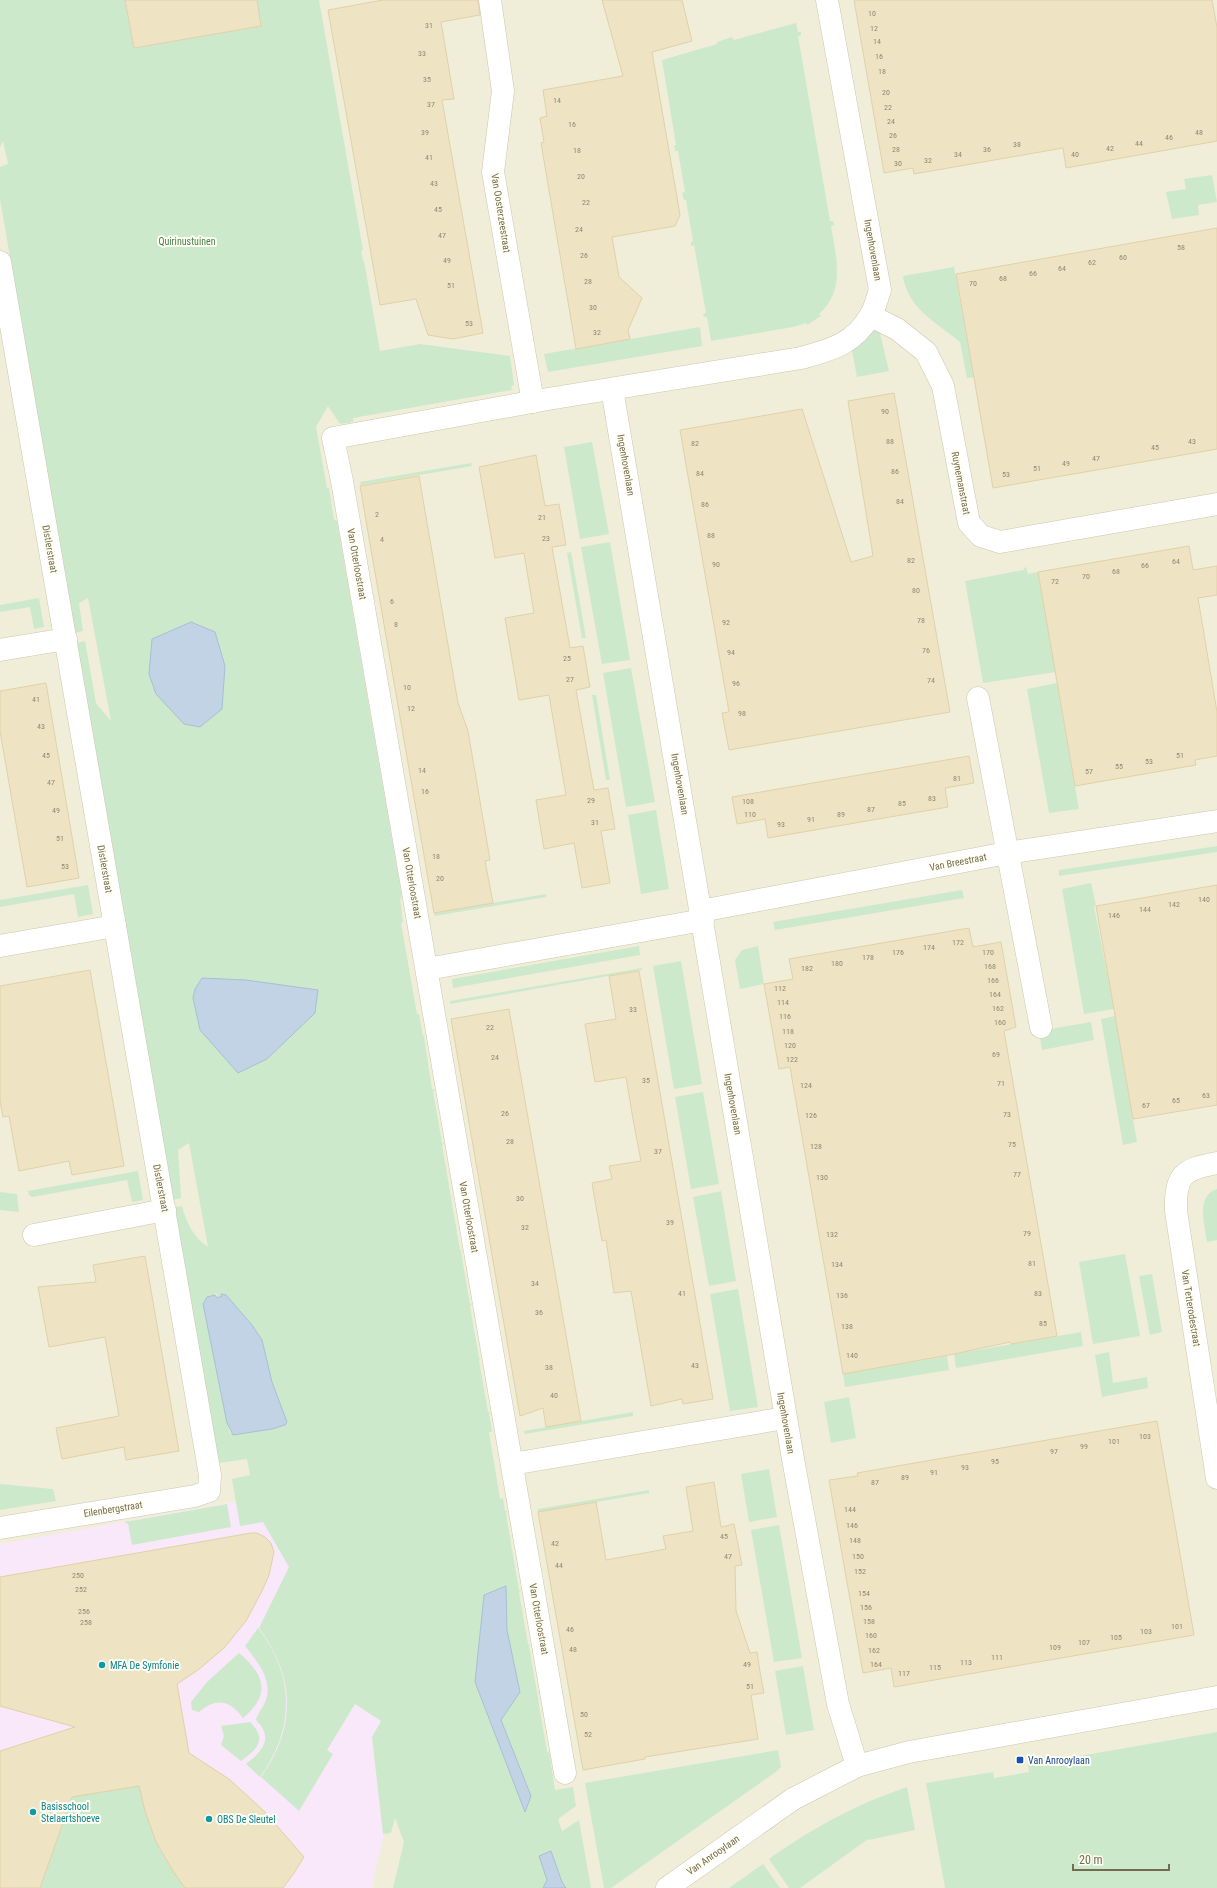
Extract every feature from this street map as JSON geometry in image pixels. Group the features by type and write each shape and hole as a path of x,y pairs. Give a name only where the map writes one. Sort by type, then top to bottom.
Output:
{"street":[{"name":"Van Oosterzeestraat","path":"490,0 502,91 493,172 533,402"},
{"name":"Ingenhovenlaan","path":"826,0 880,290 870,316 851,340 840,346 819,353 800,358 612,389 702,916 785,1418 838,1704 857,1766"},
{"name":"Distlerstraat","path":"0,262 8,352 66,639 114,926 165,1210 210,1475"},
{"name":"Ruynemanstraat","path":"870,316 897,329 926,352 943,386 969,523 981,536 1000,542 1217,504"},
{"name":"Van Otterloostraat","path":"565,1773 344,489 333,438 612,389"},
{"path":"0,650 66,639"},
{"path":"978,698 1041,1027"},
{"name":"Van Breestraat","path":"702,916 1007,853 1217,821"},
{"path":"427,969 702,916"},
{"path":"0,946 114,926"},
{"name":"Van Tetterodestraat","path":"1217,1163 1196,1167 1183,1176 1175,1191 1176,1211 1217,1478"},
{"path":"34,1235 165,1210"},
{"path":"512,1464 785,1418"},
{"name":"Eilenbergstraat","path":"0,1528 195,1496 209,1491 210,1475"},
{"name":"Van Anrooylaan","path":"666,1888 792,1799 857,1766 909,1752 1217,1697"}],"shaded area":[{"path":"0,0 1217,0 1217,1888 0,1888"},
{"path":"233,1502 287,1524 405,1736 372,1888 0,1888 0,1544"}],"green space":[{"name":"Quirinustuinen","path":"0,0 125,0 134,48 261,26 257,0 319,0 363,250 361,250 380,351 420,344 510,356 514,385 511,386 512,390 353,418 353,422 340,424 328,406 316,427 334,520 337,521 402,897 400,898 403,922 401,923 417,1014 419,1014 423,1036 426,1035 424,1037 432,1089 435,1090 433,1091 442,1143 445,1144 442,1145 451,1197 454,1197 451,1198 460,1250 463,1251 461,1252 470,1304 472,1304 470,1306 479,1358 481,1359 479,1360 488,1412 491,1412 489,1413 492,1432 489,1432 500,1499 503,1498 505,1511 508,1511 506,1513 510,1537 512,1536 510,1538 519,1590 522,1590 519,1592 528,1644 531,1645 529,1646 538,1698 540,1698 538,1699 547,1751 549,1752 555,1790 573,1787 576,1806 558,1819 562,1831 579,1820 591,1888 393,1888 404,1842 395,1818 391,1833 383,1834 372,1737 381,1721 355,1704 327,1750 333,1754 299,1811 261,1777 273,1758 281,1739 286,1721 287,1702 285,1683 280,1664 271,1646 259,1628 289,1567 263,1522 240,1526 232,1479 250,1475 247,1459 219,1463 174,1207 182,1206 191,1229 208,1247 189,1143 178,1150 181,1198 173,1200 77,643 85,641 96,703 111,721 88,598 79,603 83,631 75,633 0,199 0,167 8,164 3,141 0,147","holes":["216,1292 243,1434 230,1433 203,1304 207,1297 215,1295"]},
{"path":"796,23 798,32 801,32 801,35 798,36 830,221 833,221 834,225 831,226 837,261 836,284 827,305 819,314 821,316 807,325 806,323 793,327 711,341 707,317 704,317 703,314 706,313 694,245 691,246 691,242 693,241 686,200 684,200 682,193 685,192 678,151 675,151 674,146 676,145 662,60 717,44 717,42 732,37 734,40"},
{"path":"1212,175 1217,202 1198,205 1199,215 1172,219 1166,192 1186,189 1184,179"},
{"path":"954,267 974,377 967,378 960,342 924,314 917,306 906,287 903,276"},
{"path":"700,327 702,346 548,372 544,354"},
{"path":"879,329 889,371 857,377 852,351 863,336"},
{"path":"592,442 609,534 580,539 564,447"},
{"path":"471,463 472,466 361,485 360,482"},
{"path":"610,542 630,660 602,664 581,547"},
{"path":"571,552 586,638 582,638 567,553"},
{"path":"1026,567 1028,574 1038,572 1056,672 983,683 965,581 1024,570"},
{"path":"39,598 44,627 34,629 30,607 0,612 0,605"},
{"path":"631,668 655,802 626,807 603,673"},
{"path":"1057,683 1079,809 1049,813 1027,689"},
{"path":"592,695 596,695 610,780 606,780"},
{"path":"656,810 669,889 641,894 628,815"},
{"path":"1217,846 1217,852 1059,876 1059,870"},
{"path":"1091,883 1114,1009 1084,1014 1062,889"},
{"path":"88,885 93,914 78,917 74,894 0,907 0,900"},
{"path":"962,890 964,898 775,930 773,922"},
{"path":"546,894 546,897 435,916 434,913"},
{"path":"639,946 640,955 453,988 452,979"},
{"path":"758,946 764,984 740,989 735,960 742,950"},
{"path":"681,961 702,1084 674,1089 653,966"},
{"path":"642,968 642,970 450,1004 450,1001"},
{"path":"1115,1016 1137,1142 1123,1145 1101,1019"},
{"path":"1091,1022 1094,1040 1042,1050 1039,1031"},
{"path":"703,1092 719,1184 691,1189 675,1097"},
{"path":"138,1171 143,1200 132,1202 127,1180 32,1197 29,1195 28,1191"},
{"path":"1217,1189 1217,1240 1207,1242 1203,1220 1204,1204 1210,1193"},
{"path":"721,1191 736,1281 709,1286 693,1197"},
{"path":"0,1192 17,1194 19,1212 0,1210"},
{"path":"1125,1254 1140,1336 1093,1344 1079,1262"},
{"path":"1152,1274 1162,1332 1150,1335 1139,1276"},
{"path":"738,1289 758,1407 730,1411 710,1294"},
{"path":"1081,1332 1083,1346 956,1368 954,1354"},
{"path":"1109,1352 1113,1383 1147,1377 1148,1388 1102,1397 1095,1355"},
{"path":"947,1356 949,1370 845,1387 843,1374"},
{"path":"849,1397 856,1438 831,1443 824,1402"},
{"path":"633,1412 633,1416 525,1434 524,1431"},
{"path":"769,1469 777,1517 749,1522 741,1474"},
{"path":"0,1484 53,1489 56,1501 0,1510"},
{"path":"649,1490 649,1493 538,1512 538,1509"},
{"path":"227,1504 231,1527 132,1545 128,1523 126,1524 125,1522"},
{"path":"779,1525 802,1658 774,1662 751,1530"},
{"path":"258,1628 270,1646 279,1664 284,1683 286,1702 285,1721 280,1740 260,1777 246,1764 261,1750 265,1739 265,1733 256,1720 266,1700 268,1692 267,1685 262,1670 245,1646"},
{"path":"239,1653 248,1661 259,1676 261,1684 261,1692 258,1701 252,1709 243,1718 233,1707 223,1703 212,1704 199,1712 192,1710 191,1702 207,1682"},
{"path":"803,1666 814,1730 786,1735 775,1671"},
{"path":"250,1722 258,1734 258,1744 252,1752 241,1761 221,1745 224,1736 221,1726"},
{"path":"1217,1732 1217,1888 945,1888 926,1783 993,1772 994,1778 1029,1772 1028,1765"},
{"path":"778,1750 781,1767 777,1771 611,1888 604,1888 585,1783"},
{"path":"140,1779 142,1794 155,1837 177,1876 187,1888 40,1888 71,1801 72,1794"},
{"path":"907,1787 915,1830 868,1839 800,1888 789,1888 769,1859 802,1837 852,1809"},
{"path":"763,1864 780,1888 729,1888"}],"water":[{"path":"191,622 215,632 225,666 222,709 200,727 184,724 156,694 149,674 152,639"},
{"path":"202,978 246,980 318,990 315,1013 267,1059 238,1073 200,1030 193,998 195,989"},
{"path":"221,1294 226,1295 252,1325 262,1340 272,1382 287,1422 285,1425 272,1429 233,1435 227,1423 203,1304 207,1297 215,1295 217,1298 222,1296"},
{"path":"506,1586 507,1630 520,1692 501,1720 531,1796 525,1812 475,1682 484,1595"},
{"path":"551,1851 562,1882 566,1888 543,1888 547,1880 539,1856"}],"building":[{"path":"125,0 257,0 261,26 134,48"},
{"path":"383,0 478,0 480,15 441,22 454,99 442,100 483,333 453,339 428,335 416,299 380,305 328,10"},
{"path":"602,0 682,0 692,41 652,52 680,215 675,226 612,237 619,277 642,298 628,330 630,339 576,349 541,143 544,142 540,118 547,116 543,90 623,76"},
{"path":"854,0 1212,0 1217,27 1217,141 1066,168 1063,148 914,174 913,168 884,173"},
{"path":"1217,228 1217,449 993,488 956,274"},
{"path":"894,393 950,712 729,750 722,713 729,712 680,430 802,409 851,562 873,556 848,401"},
{"path":"536,455 545,506 559,504 566,545 552,547 570,648 583,646 590,687 576,690 594,790 608,788 615,829 601,831 610,883 582,888 574,843 544,849 536,800 566,795 549,695 519,700 505,618 534,613 524,553 495,558 479,467"},
{"path":"419,476 458,703 468,731 490,860 485,861 493,903 434,913 360,486"},
{"path":"1189,546 1193,570 1217,566 1217,595 1198,598 1217,712 1217,756 1195,760 1196,765 1075,786 1038,572"},
{"path":"46,683 79,878 27,887 0,731 0,691"},
{"path":"969,756 974,783 945,788 948,807 768,838 765,819 737,824 732,797"},
{"path":"1217,885 1217,1105 1133,1119 1096,906"},
{"path":"969,928 973,947 1001,942 1016,1027 1004,1031 1057,1336 1011,1344 1010,1342 954,1354 843,1374 790,1067 779,1069 764,984 793,979 789,959"},
{"path":"90,970 124,1166 72,1175 69,1161 19,1171 9,1116 3,1117 0,1101 0,986"},
{"path":"639,971 713,1399 683,1404 682,1399 651,1406 631,1291 614,1293 606,1240 602,1241 592,1183 612,1179 609,1166 641,1161 626,1077 595,1082 585,1024 616,1019 609,976"},
{"path":"509,1009 581,1421 546,1427 543,1408 520,1416 451,1019"},
{"path":"145,1256 179,1451 126,1460 124,1447 62,1459 56,1428 119,1416 105,1337 49,1347 38,1287 96,1282 93,1265"},
{"path":"1157,1421 1194,1635 894,1687 891,1668 863,1673 829,1480 858,1476 857,1473"},
{"path":"714,1482 721,1527 734,1524 742,1565 735,1566 736,1611 750,1653 757,1652 764,1693 751,1695 758,1739 645,1757 645,1759 583,1770 538,1512 596,1502 606,1560 666,1549 663,1536 693,1531 686,1487"},
{"name":"MFA De Symfonie","path":"257,1533 265,1537 271,1543 274,1552 269,1575 262,1591 246,1621 224,1648 198,1670 177,1684 189,1753 229,1779 264,1811 304,1857 294,1873 283,1888 185,1888 156,1842 145,1811 139,1786 72,1797 40,1888 0,1888 0,1751 75,1727 0,1706 0,1577"}],"place":[{"name":"MFA De Symfonie","path":"102,1665"},
{"name":"Van Anrooylaan","path":"1020,1760"},
{"name":"Basisschool Stelaertshoeve","path":"33,1812"},
{"name":"OBS De Sleutel","path":"209,1819"}]}
